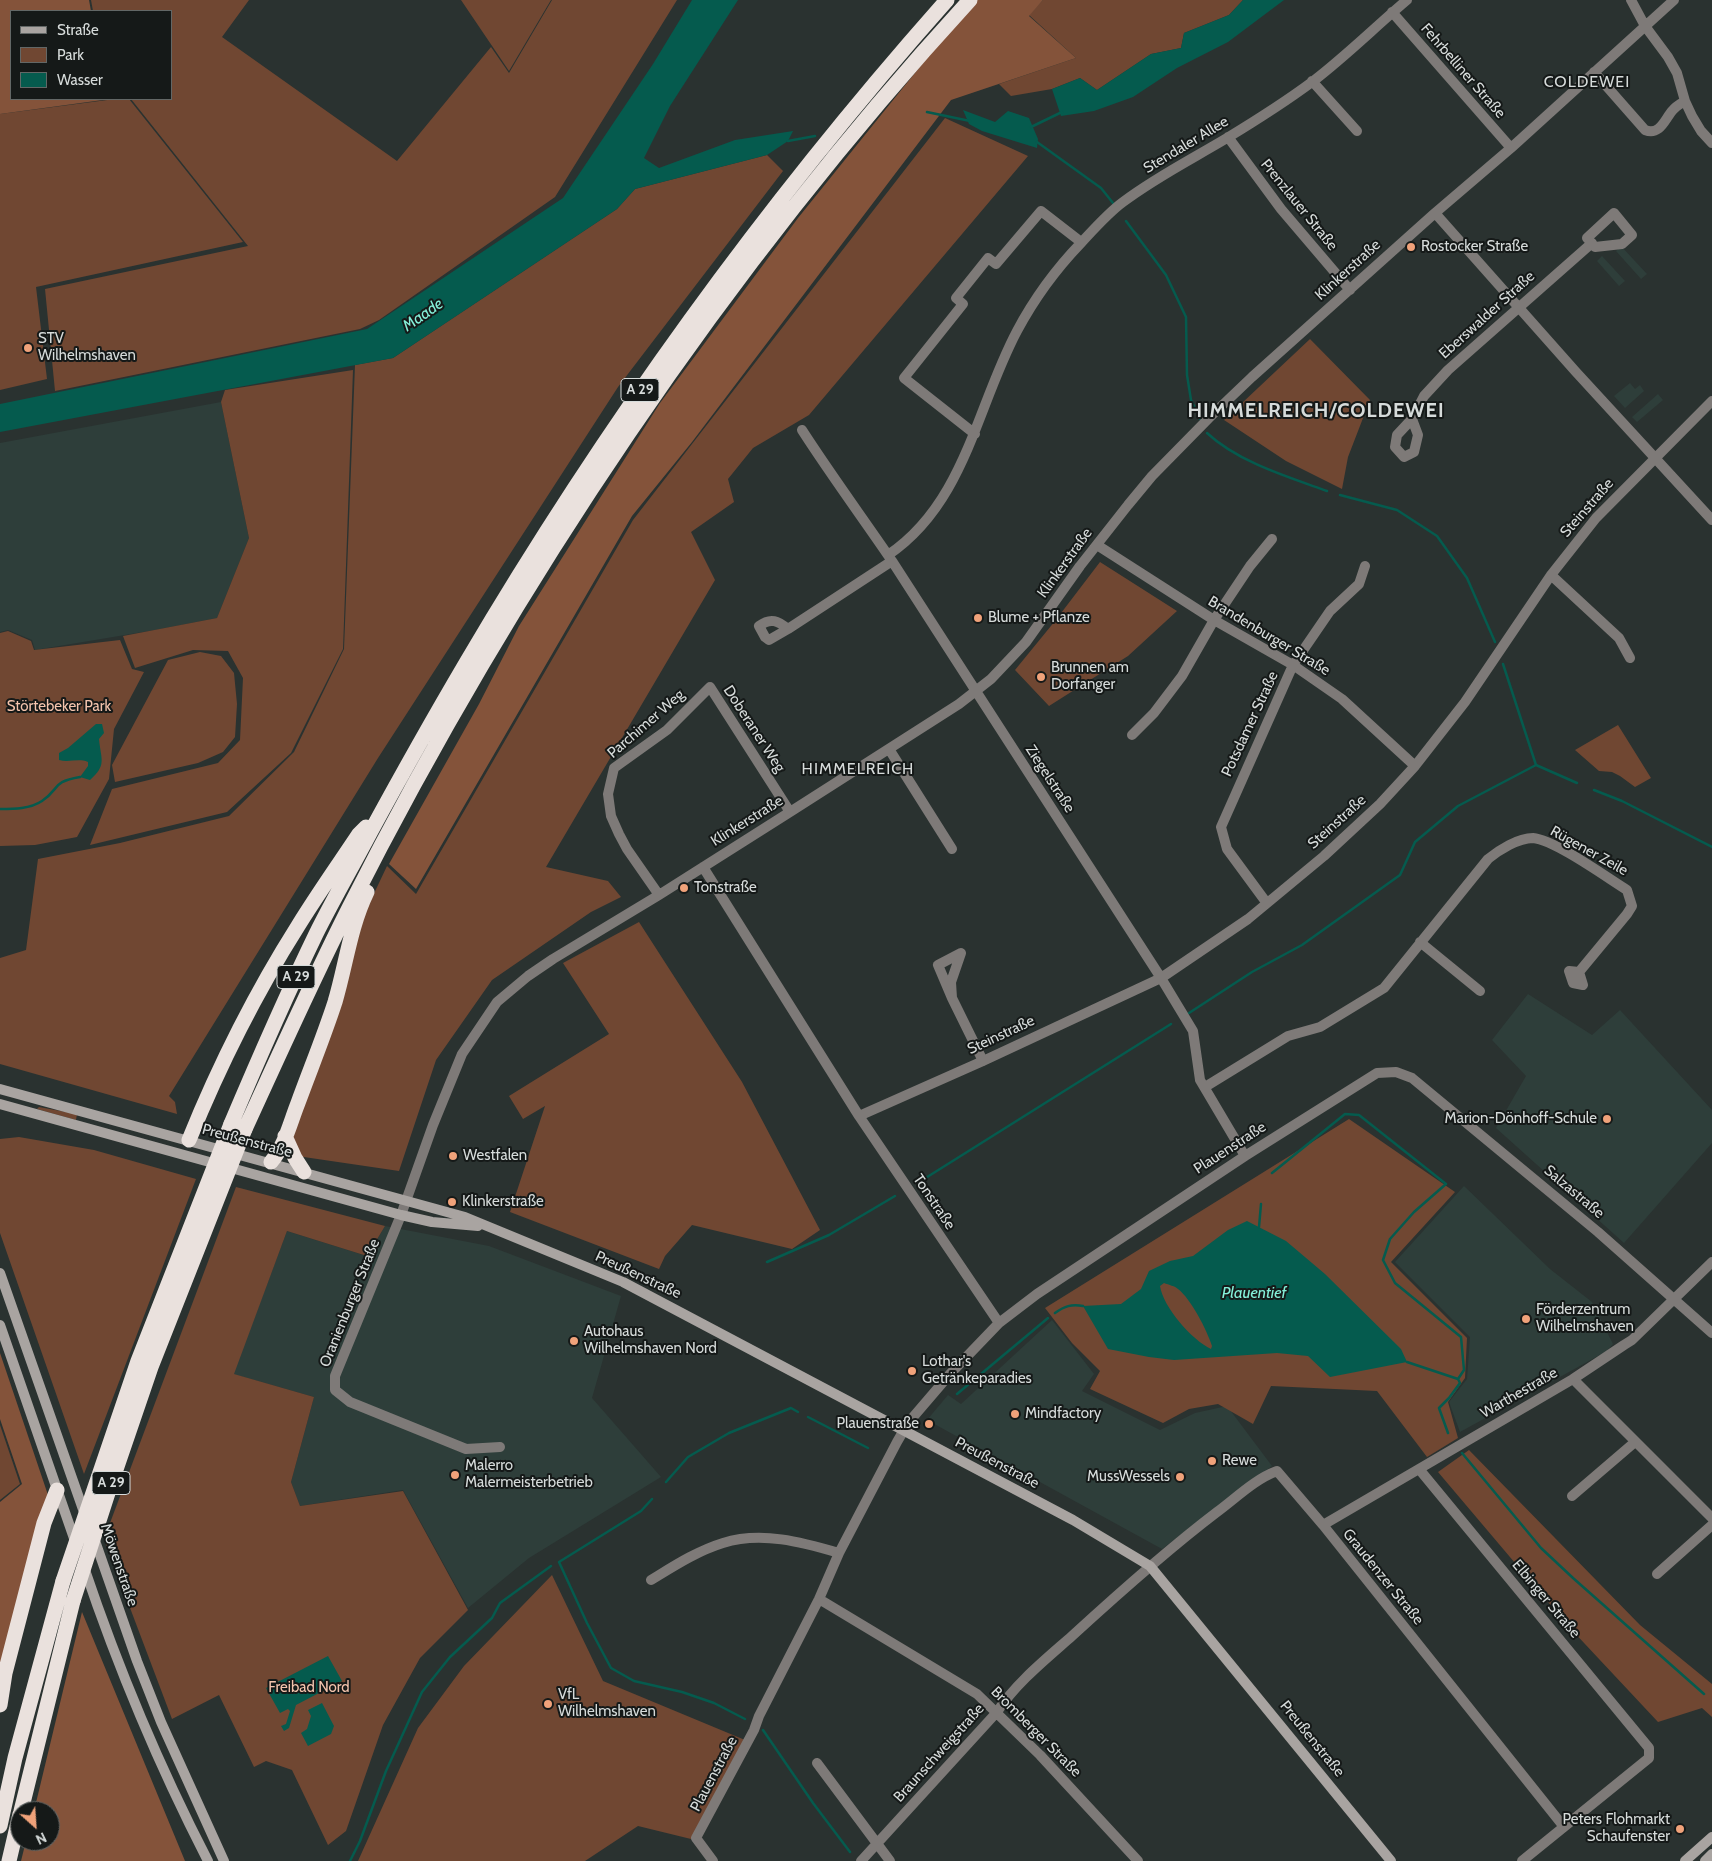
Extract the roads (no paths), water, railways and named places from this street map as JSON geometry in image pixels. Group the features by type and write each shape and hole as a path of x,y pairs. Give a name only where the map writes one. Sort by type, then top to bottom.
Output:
{"highway":[{"name":"A 29","path":"23,1801 73,1601 152,1367 238,1126 264,1045 316,934 432,719 493,617 632,402 697,309 773,210 848,116 947,0"},
{"name":"A 29","path":"0,1826 17,1749 63,1582 138,1361 238,1126 384,841 490,650 645,410 708,321 786,218 865,121 970,0"},
{"path":"189,1140 222,1064 277,961 359,834 380,814"},
{"path":"271,1162 278,1155 286,1136 335,1001 353,926 379,865 384,841"},
{"path":"286,1136 294,1158 304,1172"},
{"path":"0,1705 5,1674 44,1523 57,1490"}],"main road":[{"name":"Preußenstraße","path":"0,1089 449,1212 553,1252 623,1282 1073,1520 1150,1566 1392,1861"},
{"name":"Preußenstraße","path":"0,1104 401,1215 432,1222 484,1226"},
{"path":"189,1140 193,1158"},
{"path":"254,1175 271,1162"},
{"name":"Möwenstraße","path":"0,1273 137,1661 181,1770 224,1861"},
{"path":"0,1326 103,1621 176,1799 208,1861"},
{"path":"1685,1861 1712,1838"},
{"path":"1705,1861 1712,1854"}],"street":[{"name":"Stendaler Allee","path":"788,629 890,558 927,520 946,494 957,474 1016,332 1036,297 1081,242 1122,202 1176,167 1228,137 1312,81 1407,0"},
{"path":"1631,0 1645,26 1668,56 1677,73 1685,101 1701,131 1712,143"},
{"name":"Klinkerstraße","path":"407,1200 433,1125 462,1054 497,1002 552,959 659,895 889,749 976,691 1005,665 1026,642 1097,545 1152,476 1196,432 1252,377 1435,213 1511,148 1674,0"},
{"name":"Fehrbelliner Straße","path":"1392,12 1511,148"},
{"path":"1594,72 1645,130 1649,132 1656,131 1670,112 1685,101"},
{"path":"1312,81 1357,131"},
{"name":"Prenzlauer Straße","path":"1228,137 1281,209 1350,290"},
{"path":"975,434 904,378 963,304 956,298 972,277 988,258 996,264 1041,211 1081,242"},
{"path":"1435,213 1654,458 1712,520"},
{"name":"Eberswalder Straße","path":"1412,419 1424,396 1448,370 1592,243"},
{"name":"Steinstraße","path":"859,1116 983,1061 1161,978 1248,919 1266,902 1324,856 1380,804 1415,766 1465,702 1551,575 1596,518 1712,401"},
{"name":"Ziegelstraße","path":"802,430 838,486 852,502 890,558 1161,978 1193,1031 1200,1080 1245,1156"},
{"path":"1132,735 1154,713 1182,676 1214,620 1250,566 1272,539"},
{"name":"Brandenburger Straße","path":"1097,545 1214,620 1294,665 1342,699 1415,766"},
{"name":"Potsdamer Straße","path":"1266,902 1227,849 1220,827 1294,665 1330,610 1360,584 1365,566"},
{"path":"1551,575 1619,638 1630,658"},
{"name":"Doberaner Weg","path":"710,687 790,812"},
{"name":"Parchimer Weg","path":"659,895 627,849 612,816 608,794 614,768 667,730 710,687"},
{"path":"889,749 952,849"},
{"name":"Rügener Zeile","path":"1205,1087 1288,1036 1320,1027 1384,988 1488,859 1504,847 1531,838 1548,841 1628,890 1632,906 1628,914 1580,972"},
{"name":"Tonstraße","path":"703,867 859,1116 999,1323"},
{"path":"1420,942 1480,991"},
{"path":"952,998 983,1061"},
{"name":"Plauenstraße","path":"713,1861 696,1838 738,1762 819,1599 839,1553 903,1431 950,1374 999,1323 1037,1294 1245,1156 1378,1073 1396,1072 1412,1078"},
{"name":"Salzastraße","path":"1412,1078 1598,1232 1712,1333"},
{"name":"Oranienburger Straße","path":"407,1200 336,1376 335,1390 350,1402 466,1449 500,1447"},
{"name":"Warthestraße","path":"1323,1525 1573,1379 1632,1340 1712,1262"},
{"path":"1573,1379 1712,1518"},
{"path":"1572,1496 1635,1442"},
{"name":"Elbinger Straße","path":"1419,1469 1649,1748 1649,1758 1564,1827"},
{"name":"Graudenzer Straße","path":"1150,1566 1246,1490 1277,1471 1323,1525 1564,1827"},
{"path":"1657,1574 1712,1525"},
{"path":"652,1580 693,1556 724,1543 760,1537 808,1543 839,1553"},
{"name":"Braunschweigstraße","path":"861,1861 997,1712 1004,1701 1046,1658 1150,1566"},
{"name":"Bromberger Straße","path":"819,1599 977,1694 1040,1755 1138,1861"},
{"path":"817,1763 890,1861"},
{"path":"1522,1861 1564,1827"}],"water":[{"name":"Maade","path":"692,0 738,0 670,106 644,158 659,168 735,140 793,131 788,141 767,155 635,189 617,209 393,358 0,432 0,404 367,329 563,198 653,64"},
{"path":"1243,0 1284,0 1228,42 1177,68 1133,97 1094,111 1061,116 1052,89 1080,78 1097,90 1151,54 1181,48 1184,33 1229,15"},
{"path":"963,110 995,122 1008,111 1029,118 1038,139 1037,148 982,131 969,124"},
{"path":"96,724 102,724 104,733 99,739 102,762 99,770 90,780 80,777 88,766 88,762 81,760 59,760 59,753 68,748"},
{"name":"Plauentief","path":"1247,1221 1286,1241 1325,1274 1401,1349 1407,1362 1330,1377 1308,1356 1277,1353 1174,1360 1108,1349 1083,1306 1121,1304 1141,1289 1149,1271 1170,1261 1193,1256 1228,1230","holes":["1164,1283 1177,1288 1188,1300 1206,1332 1212,1346 1211,1349 1203,1345 1187,1331 1172,1313 1162,1294 1160,1286"]},
{"path":"328,1656 342,1681 296,1705 289,1728 284,1731 281,1726 286,1724 290,1711 288,1709 280,1713 266,1688"},
{"path":"322,1703 334,1726 331,1734 308,1746 301,1733 307,1729 311,1716 308,1710"}],"waterway":[{"path":"927,112 970,121"},
{"path":"1031,127 1062,112"},
{"path":"788,141 815,136"},
{"path":"1037,142 1101,188 1113,203"},
{"path":"1126,221 1166,275 1186,317 1187,375 1191,400 1200,419"},
{"path":"1207,433 1233,452 1264,468 1327,491"},
{"path":"1340,495 1397,510 1437,536 1467,578 1495,642"},
{"path":"1503,664 1536,765 1577,783"},
{"path":"1189,1013 1252,972 1302,945 1400,875 1415,842 1458,806 1536,765"},
{"path":"0,809 32,806 42,801 60,783 80,777"},
{"path":"1594,790 1622,801 1712,847"},
{"path":"924,1179 1171,1024"},
{"path":"1272,1173 1345,1114 1359,1115 1446,1184 1414,1212 1390,1239 1383,1260 1395,1283 1461,1337 1464,1370 1458,1379 1407,1362"},
{"path":"767,1262 829,1235 895,1196"},
{"path":"1259,1227 1261,1204"},
{"path":"1055,1313 1068,1306 1083,1306"},
{"path":"957,1394 1048,1318"},
{"path":"1448,1433 1439,1408 1460,1383 1458,1379"},
{"path":"666,1482 688,1457 729,1433 791,1408 798,1412"},
{"path":"808,1417 868,1448"},
{"path":"1462,1453 1541,1548 1704,1694"},
{"path":"652,1499 641,1511 559,1562 587,1623 611,1668 634,1681 682,1692 714,1703 745,1719"},
{"path":"350,1861 360,1841 386,1771 422,1692 450,1657 492,1618 500,1603 551,1566"},
{"path":"763,1730 813,1803 850,1852"}],"place":[{"name":"Rostocker Straße","path":"1411,247"},
{"name":"STV Wilhelmshaven","path":"28,348"},
{"name":"Blume + Pflanze","path":"978,618"},
{"name":"Brunnen am Dorfanger","path":"1041,677"},
{"name":"Tonstraße","path":"684,888"},
{"name":"Marion-Dönhoff-Schule","path":"1607,1119"},
{"name":"Westfalen","path":"453,1156"},
{"name":"Klinkerstraße","path":"452,1202"},
{"name":"Förderzentrum Wilhelmshaven","path":"1526,1319"},
{"name":"Autohaus Wilhelmshaven Nord","path":"574,1341"},
{"name":"Lothar's Getränkeparadies","path":"912,1371"},
{"name":"Mindfactory","path":"1015,1414"},
{"name":"Plauenstraße","path":"929,1424"},
{"name":"Rewe","path":"1212,1461"},
{"name":"Malerro Malermeisterbetrieb","path":"455,1475"},
{"name":"MussWessels","path":"1180,1477"},
{"name":"VfL Wilhelmshaven","path":"548,1704"},
{"name":"Peters Flohmarkt Schaufenster","path":"1680,1829"}],"district":[{"name":"COLDEWEI","path":"1587,82"},
{"name":"HIMMELREICH/COLDEWEI","path":"1316,411"},
{"name":"HIMMELREICH","path":"858,769"}],"park label":[{"name":"Störtebeker Park","path":"59,707"},
{"name":"Freibad Nord","path":"309,1688"}]}
